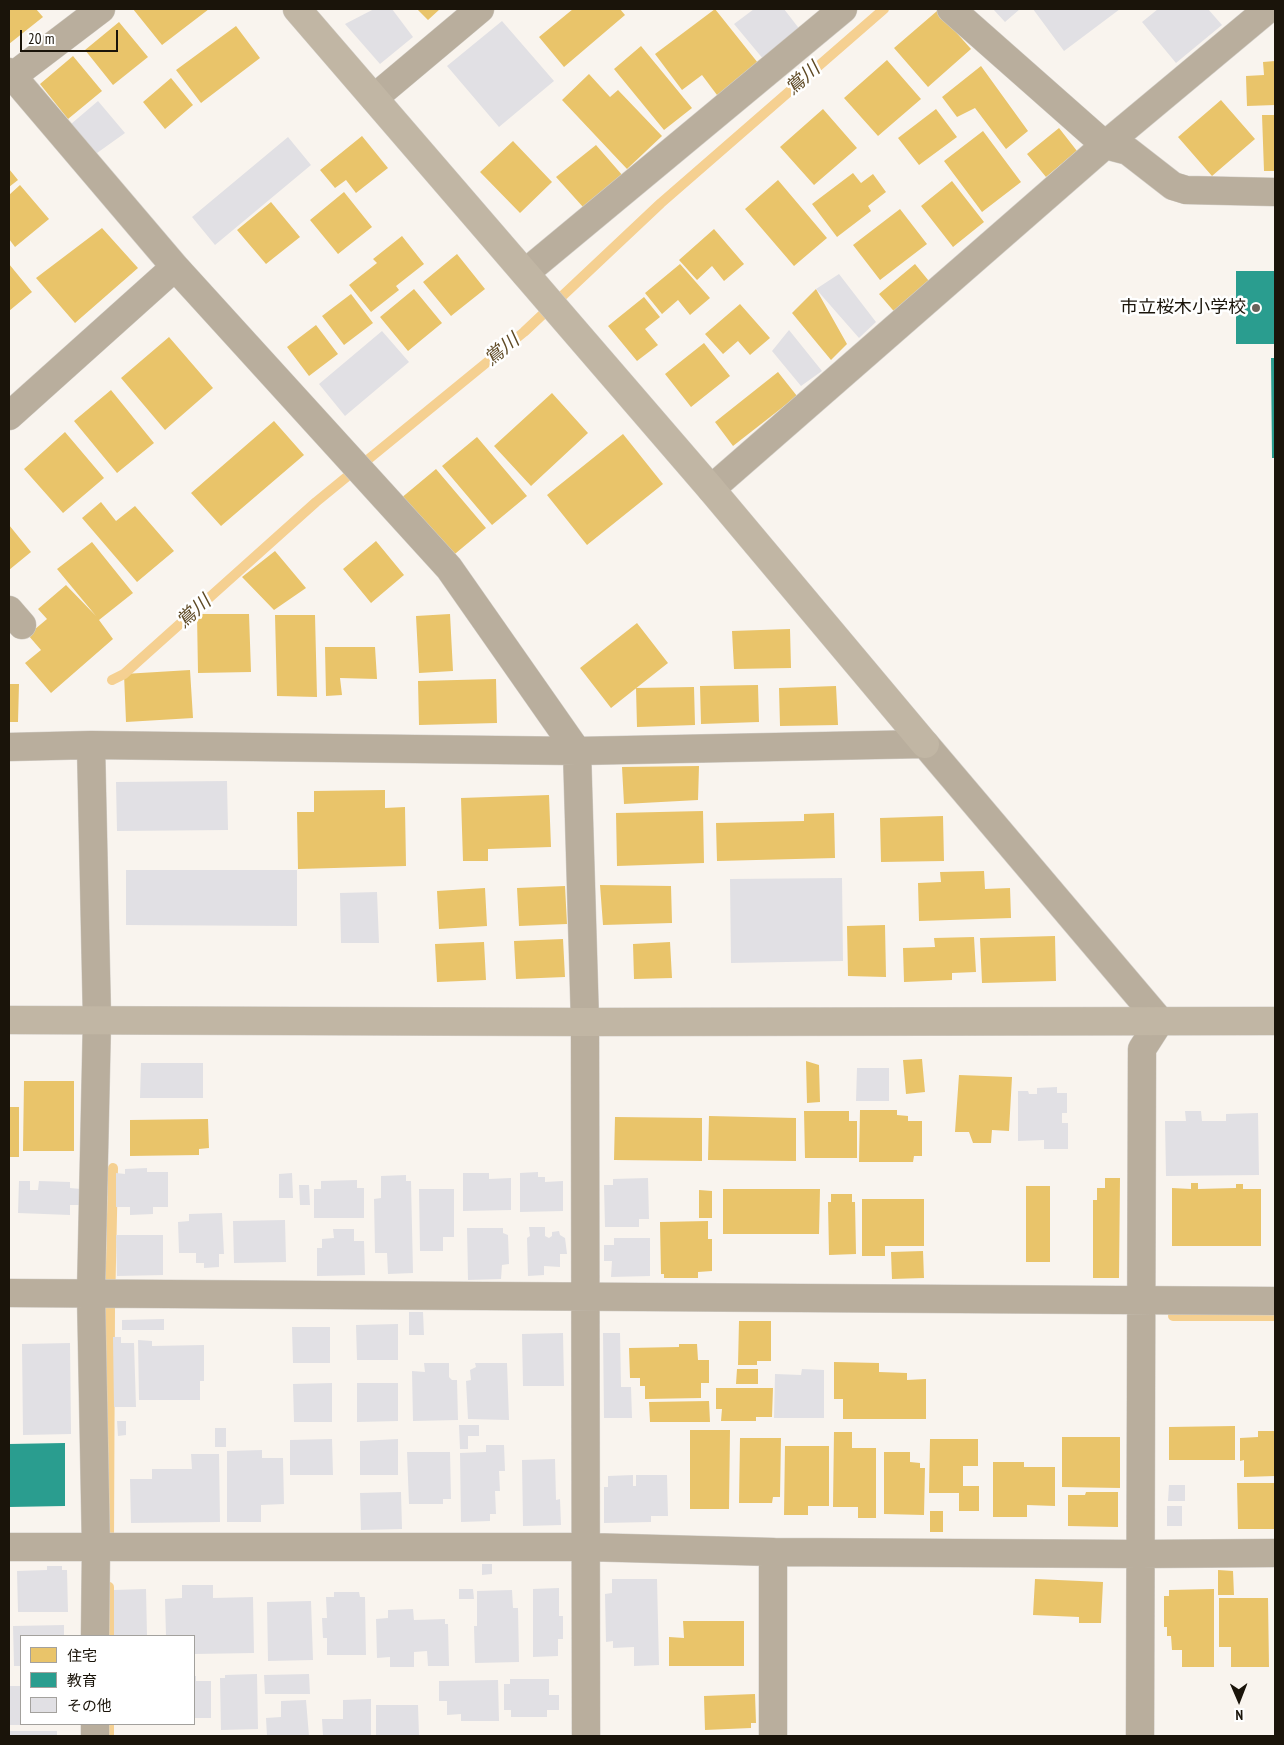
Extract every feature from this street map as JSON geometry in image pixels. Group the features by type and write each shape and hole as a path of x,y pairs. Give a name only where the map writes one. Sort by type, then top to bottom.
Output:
{"street":[{"path":"101,9 10,75 175,267 449,568 578,751 585,1022 586,1736"},
{"path":"297,9 711,488 1160,1021"},
{"path":"374,98 480,9"},
{"path":"525,273 843,9"},
{"path":"951,9 1105,145 1128,151 1173,186 1186,190 1275,192"},
{"path":"711,488 1105,145 1268,9"},
{"path":"9,416 175,267"},
{"path":"9,747 92,745 578,751 925,744"},
{"path":"92,745 97,1019 91,1293 96,1635"},
{"path":"9,1020 585,1022 1275,1021"},
{"path":"1140,1736 1142,1049 1160,1021"},
{"path":"9,1293 1275,1301"},
{"path":"9,1547 585,1547 773,1552 1275,1553"},
{"path":"773,1552 773,1736"}],"building: 住宅":[{"path":"9,9 36,9 43,17 9,44"},
{"path":"133,9 209,9 162,45"},
{"path":"417,9 440,9 428,20"},
{"path":"573,9 620,9 625,15 564,67 539,37"},
{"path":"715,9 762,68 720,99 702,75 682,90 655,54"},
{"path":"937,11 971,49 928,87 894,48"},
{"path":"119,22 148,57 113,85 85,50"},
{"path":"236,26 260,58 201,103 176,70"},
{"path":"641,46 692,108 664,130 614,69"},
{"path":"73,56 102,91 68,119 40,84"},
{"path":"887,60 921,99 878,136 844,98"},
{"path":"1275,61 1275,105 1247,106 1246,76 1264,75 1263,62"},
{"path":"981,66 1028,131 1006,149 975,108 957,117 942,97"},
{"path":"589,74 610,97 618,90 662,136 627,169 562,100"},
{"path":"171,78 193,105 165,129 143,102"},
{"path":"1221,100 1255,139 1212,176 1178,137"},
{"path":"823,109 857,148 814,185 780,147"},
{"path":"936,109 957,137 919,165 898,138"},
{"path":"1262,115 1275,115 1275,171 1264,171"},
{"path":"1059,128 1077,151 1046,177 1027,154"},
{"path":"983,131 1021,182 982,212 944,161"},
{"path":"362,136 388,168 356,193 346,180 335,188 320,170"},
{"path":"513,141 552,182 520,213 480,172"},
{"path":"596,145 623,176 583,207 556,177"},
{"path":"9,169 18,180 9,187"},
{"path":"853,173 861,183 873,174 886,192 868,206 871,211 837,237 812,204"},
{"path":"778,180 827,238 794,266 745,209"},
{"path":"952,181 984,222 953,247 921,206"},
{"path":"20,185 49,219 15,247 9,239 9,195"},
{"path":"344,192 372,227 338,254 310,220"},
{"path":"271,202 300,237 266,264 237,230"},
{"path":"900,209 927,244 880,280 853,245"},
{"path":"102,228 138,268 75,323 36,278"},
{"path":"714,229 744,264 724,281 712,266 697,280 679,260"},
{"path":"402,236 424,264 396,286 399,290 371,312 349,285 377,263 373,259"},
{"path":"457,254 485,289 451,316 423,282"},
{"path":"9,264 32,292 9,311"},
{"path":"680,264 710,298 690,315 678,300 662,314 645,293"},
{"path":"915,264 933,286 898,316 879,294"},
{"path":"414,289 442,323 408,351 380,317"},
{"path":"816,289 847,344 831,360 792,313"},
{"path":"351,294 373,323 344,345 322,316"},
{"path":"644,297 660,317 645,329 658,345 637,361 608,326"},
{"path":"740,304 770,338 750,355 738,341 723,354 705,334"},
{"path":"316,325 338,354 309,376 287,347"},
{"path":"169,337 213,388 165,430 121,378"},
{"path":"704,343 730,376 691,407 665,374"},
{"path":"778,372 797,396 733,446 715,422"},
{"path":"111,390 154,443 117,473 74,421"},
{"path":"552,393 588,433 531,486 494,446"},
{"path":"274,421 304,455 221,526 191,493"},
{"path":"65,432 104,478 63,513 24,469"},
{"path":"623,434 663,484 587,545 547,495"},
{"path":"477,437 527,496 492,525 442,466"},
{"path":"436,469 486,528 450,558 400,499"},
{"path":"101,502 116,521 135,506 174,551 137,582 82,518"},
{"path":"9,525 31,552 9,570"},
{"path":"376,541 404,575 371,603 343,569"},
{"path":"92,542 133,593 99,620 113,639 51,693 25,663 41,650 28,635 47,619 38,609 66,585 96,616 57,569"},
{"path":"275,551 306,588 274,610 242,577"},
{"path":"197,614 249,614 251,672 198,673"},
{"path":"450,614 453,671 419,673 416,616"},
{"path":"275,615 315,615 317,697 277,696"},
{"path":"637,623 668,663 611,708 580,668"},
{"path":"790,629 791,668 734,669 732,631"},
{"path":"325,647 375,647 377,679 340,678 342,695 326,696"},
{"path":"190,670 193,718 126,722 124,674"},
{"path":"496,679 497,723 419,725 418,681"},
{"path":"9,684 19,684 18,722 9,722"},
{"path":"758,685 759,722 701,724 700,686"},
{"path":"836,686 838,725 780,726 779,688"},
{"path":"694,687 695,725 637,727 636,688"},
{"path":"699,766 698,800 624,804 622,767"},
{"path":"385,790 385,808 405,807 406,866 298,869 297,812 314,812 314,791"},
{"path":"549,795 551,847 488,849 488,861 463,861 461,798"},
{"path":"703,811 704,863 617,866 616,813"},
{"path":"834,813 835,858 717,861 716,823 804,821 804,814"},
{"path":"943,816 944,861 881,862 880,818"},
{"path":"984,871 985,889 1010,888 1011,918 919,921 918,883 941,882 940,872"},
{"path":"600,885 671,886 672,923 603,925"},
{"path":"565,886 567,924 519,926 517,888"},
{"path":"485,888 487,926 439,929 437,891"},
{"path":"885,925 886,977 848,976 847,926"},
{"path":"1055,936 1056,981 982,983 980,938"},
{"path":"974,937 976,972 952,973 952,980 904,982 903,948 935,947 934,938"},
{"path":"563,939 565,977 516,979 514,941"},
{"path":"484,942 486,980 437,982 435,944"},
{"path":"670,942 672,978 634,979 633,944"},
{"path":"922,1059 925,1092 906,1094 903,1060"},
{"path":"806,1061 819,1065 820,1102 807,1103"},
{"path":"959,1075 1012,1077 1009,1131 992,1130 991,1143 973,1143 969,1132 955,1132"},
{"path":"24,1081 74,1081 74,1151 23,1151"},
{"path":"9,1107 19,1107 19,1157 9,1157"},
{"path":"860,1110 897,1110 897,1115 908,1116 908,1121 922,1121 922,1156 914,1156 913,1162 859,1162"},
{"path":"804,1111 849,1111 849,1121 857,1121 857,1158 805,1158"},
{"path":"709,1116 796,1118 796,1161 708,1160"},
{"path":"615,1117 702,1118 702,1161 614,1160"},
{"path":"208,1119 209,1148 199,1149 199,1155 130,1156 130,1120"},
{"path":"1105,1178 1120,1178 1119,1278 1093,1278 1093,1200 1097,1200 1097,1188 1105,1188"},
{"path":"1191,1183 1198,1183 1198,1189 1236,1188 1236,1184 1243,1184 1243,1189 1261,1189 1261,1246 1172,1246 1172,1188 1191,1189"},
{"path":"1026,1186 1050,1186 1050,1262 1026,1262"},
{"path":"723,1189 820,1189 819,1234 723,1234"},
{"path":"699,1190 712,1191 712,1218 699,1218"},
{"path":"831,1194 852,1194 852,1202 855,1202 856,1254 829,1255 828,1202 831,1202"},
{"path":"862,1199 924,1199 924,1246 885,1246 885,1256 862,1256"},
{"path":"708,1221 708,1239 712,1239 712,1271 698,1272 698,1278 664,1278 664,1274 661,1274 660,1222"},
{"path":"923,1251 924,1278 892,1279 891,1252"},
{"path":"739,1321 771,1321 771,1361 757,1361 757,1365 738,1365"},
{"path":"679,1344 697,1344 698,1360 709,1360 709,1383 701,1383 701,1398 645,1399 645,1386 640,1386 640,1378 630,1378 629,1348 679,1347"},
{"path":"834,1362 879,1363 879,1372 907,1373 907,1380 926,1379 926,1419 843,1419 843,1399 834,1399"},
{"path":"737,1369 758,1369 758,1384 736,1384"},
{"path":"716,1388 773,1388 772,1417 756,1417 756,1421 721,1421 722,1409 716,1409"},
{"path":"709,1401 710,1422 650,1422 649,1402"},
{"path":"1235,1426 1235,1460 1169,1460 1169,1427"},
{"path":"690,1430 730,1430 729,1509 690,1509"},
{"path":"1258,1431 1275,1431 1275,1476 1244,1477 1244,1460 1240,1461 1240,1438 1258,1437"},
{"path":"834,1432 852,1432 852,1448 876,1448 876,1518 858,1518 858,1507 833,1507"},
{"path":"1062,1437 1120,1437 1120,1488 1062,1487"},
{"path":"740,1438 781,1438 780,1497 773,1497 772,1503 739,1503"},
{"path":"930,1439 978,1439 978,1466 963,1466 963,1486 979,1486 979,1511 959,1511 959,1493 929,1493"},
{"path":"785,1446 829,1446 829,1506 808,1506 808,1515 784,1515"},
{"path":"884,1452 910,1452 910,1462 920,1463 920,1468 925,1468 924,1515 884,1514"},
{"path":"993,1462 1024,1462 1024,1467 1055,1467 1055,1506 1027,1505 1027,1517 993,1517"},
{"path":"1237,1483 1275,1483 1275,1529 1238,1529"},
{"path":"1086,1492 1118,1492 1118,1527 1068,1526 1068,1495 1085,1495"},
{"path":"930,1511 943,1511 943,1532 930,1532"},
{"path":"1218,1570 1233,1571 1234,1595 1218,1595"},
{"path":"1035,1579 1103,1582 1101,1623 1079,1623 1079,1617 1033,1615"},
{"path":"1214,1589 1214,1667 1182,1667 1182,1650 1172,1650 1171,1636 1167,1636 1167,1627 1164,1627 1164,1596 1169,1596 1169,1590"},
{"path":"1219,1598 1268,1598 1269,1667 1231,1667 1231,1647 1219,1647"},
{"path":"683,1621 744,1621 744,1666 669,1666 669,1637 684,1638"},
{"path":"755,1694 756,1723 751,1723 751,1728 705,1730 704,1696"}],"building: 教育":[{"name":"市立桜木小学校","path":"1236,271 1275,271 1275,344 1236,344"},
{"name":"市立桜木小学校","path":"1271,358 1275,358 1275,458 1272,458"},
{"path":"65,1443 65,1506 9,1507 9,1444"}],"building: その他":[{"path":"374,9 392,9 413,37 380,64 345,24"},
{"path":"754,9 784,9 801,31 764,60 734,24"},
{"path":"993,9 1020,9 1005,22"},
{"path":"1033,9 1120,9 1064,51"},
{"path":"1158,9 1208,9 1222,25 1176,63 1142,22"},
{"path":"502,21 554,81 499,127 447,66"},
{"path":"98,101 125,133 97,153 71,124"},
{"path":"288,137 311,165 215,245 192,217"},
{"path":"839,274 876,322 859,338 816,289"},
{"path":"789,330 822,371 801,386 772,351"},
{"path":"382,331 409,362 345,416 319,384"},
{"path":"227,781 228,830 117,831 116,782"},
{"path":"126,870 297,870 297,926 126,925"},
{"path":"842,878 843,961 731,963 730,879"},
{"path":"377,892 379,943 341,943 340,893"},
{"path":"141,1063 203,1063 203,1098 140,1098"},
{"path":"857,1068 889,1068 889,1101 856,1101"},
{"path":"1057,1087 1057,1093 1067,1093 1067,1113 1062,1113 1062,1123 1068,1123 1068,1149 1044,1149 1044,1140 1018,1141 1018,1091 1028,1091 1029,1094 1037,1094 1037,1088"},
{"path":"1185,1111 1201,1111 1202,1121 1226,1121 1226,1114 1258,1113 1259,1175 1166,1176 1165,1121 1186,1121"},
{"path":"147,1168 147,1172 168,1172 168,1207 153,1207 153,1214 130,1215 130,1207 116,1207 116,1173 125,1174 125,1169"},
{"path":"538,1172 538,1177 545,1177 545,1182 563,1181 563,1211 520,1212 520,1173"},
{"path":"292,1173 293,1198 279,1198 279,1174"},
{"path":"463,1173 489,1173 489,1179 511,1178 511,1210 463,1211"},
{"path":"406,1175 406,1181 411,1181 413,1273 388,1274 387,1253 375,1253 374,1199 381,1198 381,1176"},
{"path":"648,1178 649,1219 639,1219 639,1227 605,1227 604,1185 613,1185 613,1179"},
{"path":"357,1180 357,1188 364,1188 364,1218 314,1218 314,1189 321,1189 321,1181"},
{"path":"19,1181 30,1181 30,1190 38,1190 39,1181 70,1182 70,1188 81,1189 81,1205 70,1205 70,1215 18,1213"},
{"path":"299,1185 309,1185 310,1205 300,1205"},
{"path":"419,1189 454,1189 454,1237 443,1237 443,1251 420,1251"},
{"path":"222,1213 224,1254 219,1254 219,1267 204,1268 204,1263 196,1263 196,1253 179,1253 178,1222 189,1221 189,1214"},
{"path":"285,1220 286,1262 234,1263 233,1221"},
{"path":"529,1227 545,1227 545,1236 549,1238 552,1236 552,1232 559,1231 560,1235 565,1238 567,1254 560,1254 560,1267 544,1266 544,1275 528,1276 527,1238 530,1236"},
{"path":"467,1228 503,1228 503,1233 508,1235 509,1264 502,1265 501,1279 468,1280"},
{"path":"333,1229 354,1229 354,1241 364,1241 365,1275 317,1276 317,1248 322,1248 322,1239 334,1238"},
{"path":"116,1235 163,1235 163,1275 117,1276"},
{"path":"614,1238 650,1238 650,1276 611,1277 612,1261 604,1261 604,1245 614,1245"},
{"path":"409,1312 423,1312 424,1335 409,1335"},
{"path":"164,1319 164,1330 122,1330 122,1320"},
{"path":"398,1324 398,1360 357,1360 356,1325"},
{"path":"292,1327 330,1327 330,1363 293,1363"},
{"path":"563,1333 564,1386 523,1386 522,1334"},
{"path":"603,1333 620,1333 621,1387 631,1387 632,1418 604,1418"},
{"path":"113,1337 121,1337 121,1343 134,1343 136,1407 114,1407"},
{"path":"138,1340 152,1341 152,1346 204,1345 204,1381 200,1381 200,1400 139,1400"},
{"path":"70,1343 71,1434 23,1435 22,1344"},
{"path":"424,1363 449,1363 449,1377 452,1380 457,1380 458,1420 413,1421 412,1371 425,1372"},
{"path":"475,1363 507,1363 509,1420 468,1419 466,1381 471,1380 470,1370 476,1367"},
{"path":"802,1369 824,1370 824,1418 774,1418 775,1374 801,1375"},
{"path":"332,1383 332,1422 294,1422 293,1384"},
{"path":"357,1383 398,1383 398,1421 357,1422"},
{"path":"117,1421 126,1421 126,1435 118,1436"},
{"path":"459,1425 479,1425 479,1436 468,1436 468,1449 460,1449"},
{"path":"215,1428 226,1428 226,1447 215,1447"},
{"path":"332,1439 333,1475 290,1475 290,1440"},
{"path":"398,1439 398,1475 360,1475 360,1441"},
{"path":"486,1445 504,1445 505,1471 499,1471 500,1491 495,1491 496,1514 490,1514 490,1521 461,1522 460,1453 486,1452"},
{"path":"262,1450 262,1458 283,1458 284,1504 261,1505 261,1522 227,1522 227,1451"},
{"path":"407,1452 450,1452 451,1499 443,1499 443,1504 409,1504"},
{"path":"191,1454 219,1454 220,1522 131,1523 130,1479 152,1479 152,1469 192,1469"},
{"path":"555,1459 556,1500 560,1499 561,1525 523,1526 522,1460"},
{"path":"633,1475 633,1486 636,1486 636,1475 667,1475 668,1516 651,1516 651,1522 604,1523 604,1487 608,1487 608,1476"},
{"path":"1169,1485 1185,1485 1185,1501 1168,1501"},
{"path":"401,1492 402,1529 361,1530 360,1493"},
{"path":"1167,1506 1182,1506 1182,1526 1167,1526"},
{"path":"482,1564 492,1564 492,1574 482,1575"},
{"path":"47,1566 62,1566 62,1570 67,1570 68,1612 18,1612 17,1571 47,1570"},
{"path":"612,1579 657,1579 659,1665 634,1666 634,1647 613,1648 613,1641 606,1642 605,1594 612,1593"},
{"path":"182,1585 213,1585 213,1598 253,1597 254,1653 195,1654 195,1635 166,1635 165,1599 182,1598"},
{"path":"559,1588 559,1616 563,1616 563,1639 558,1639 558,1656 533,1657 533,1589"},
{"path":"146,1589 147,1635 114,1635 114,1590"},
{"path":"459,1589 473,1589 474,1599 459,1599"},
{"path":"512,1590 513,1608 518,1608 519,1662 475,1663 474,1626 477,1626 477,1591"},
{"path":"334,1592 359,1592 360,1597 365,1597 366,1655 327,1655 327,1638 323,1638 322,1618 327,1618 326,1597 334,1597"},
{"path":"311,1601 313,1660 268,1661 267,1602"},
{"path":"413,1609 414,1620 445,1619 445,1624 448,1624 449,1666 428,1666 427,1651 414,1652 414,1667 390,1667 390,1657 377,1658 376,1619 388,1618 388,1610"},
{"path":"64,1625 64,1635 20,1635 20,1666 14,1666 13,1626"},
{"path":"257,1674 258,1729 221,1730 220,1678 225,1678 225,1675"},
{"path":"309,1674 310,1694 265,1694 264,1675"},
{"path":"195,1676 196,1681 211,1681 211,1718 195,1718"},
{"path":"510,1679 549,1679 549,1695 559,1695 559,1710 547,1710 547,1717 511,1717 511,1710 504,1710 504,1684 510,1684"},
{"path":"498,1680 499,1721 461,1721 461,1714 447,1715 447,1701 439,1701 439,1681"},
{"path":"9,1686 20,1686 20,1725 9,1725"},
{"path":"371,1699 371,1736 323,1736 322,1719 343,1719 343,1700"},
{"path":"306,1700 309,1736 267,1736 266,1718 281,1717 281,1701"},
{"path":"376,1705 418,1705 419,1736 376,1736"},
{"path":"9,1731 57,1731 57,1736 9,1736"}],"waterway":[{"name":"鴬川","path":"112,680 124,674 316,502 524,332 661,203 884,9"},
{"path":"109,1543 113,1168"},
{"path":"1173,1316 1275,1316"},
{"path":"109,1587 109,1635"},
{"path":"109,1725 109,1736"}],"place":[{"name":"市立桜木小学校","path":"1256,308"}]}
